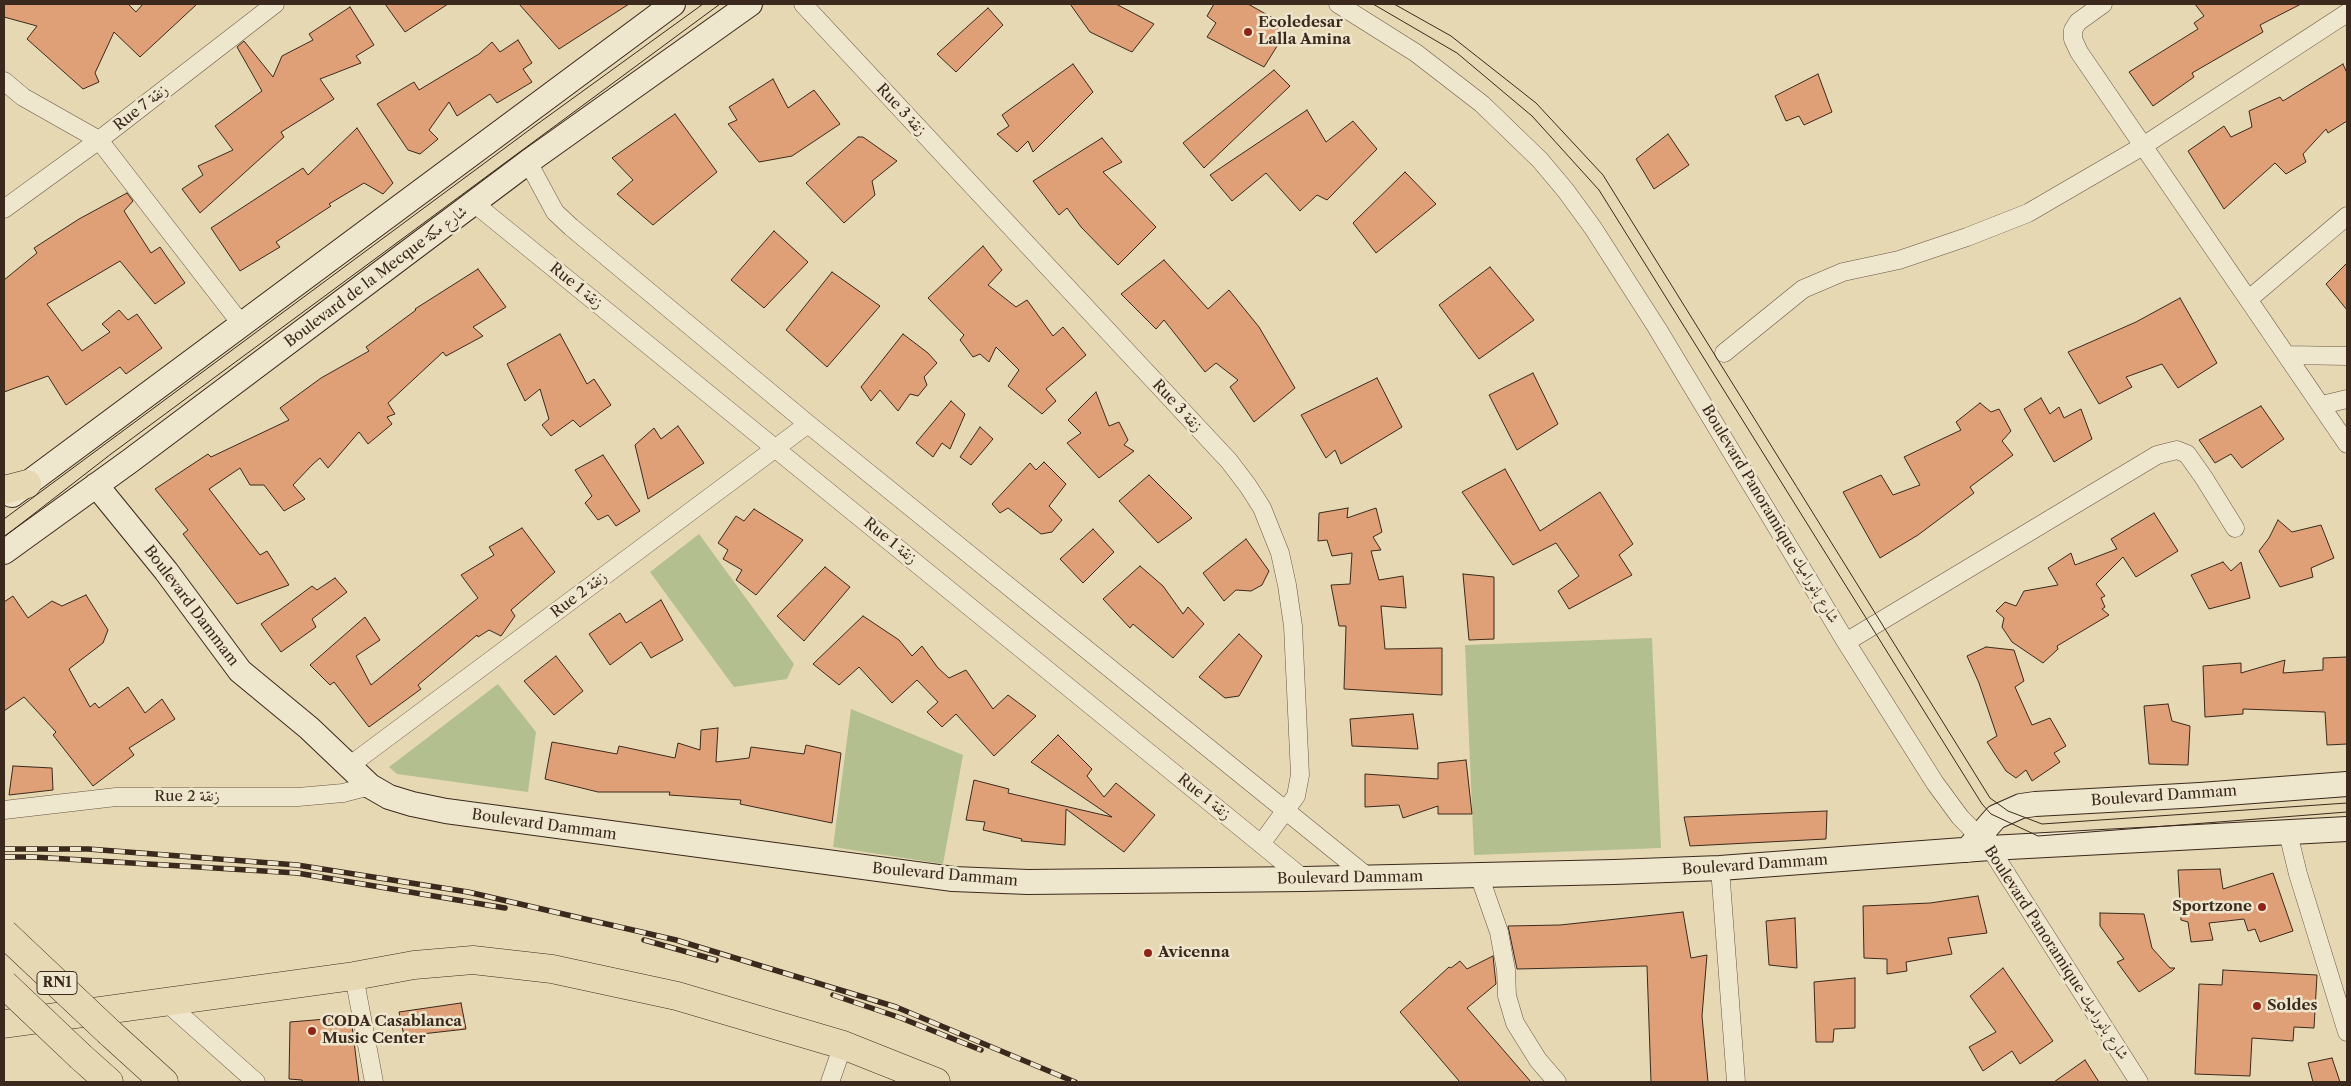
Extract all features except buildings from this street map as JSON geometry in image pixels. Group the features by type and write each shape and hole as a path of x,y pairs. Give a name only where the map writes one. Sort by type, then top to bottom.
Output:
{"main road":[{"name":"RN1","path":"4,933 164,1082"},
{"path":"4,1024 414,966 473,960 552,969 677,996 843,1045 936,1082"},
{"name":"RN1","path":"4,984 109,1082"}],"street":[{"name":"Rue 7 زنقة","path":"4,209 99,140 276,4"},
{"path":"4,501 16,487 242,325 673,4"},
{"name":"Boulevard de la Mecque شارع مكة","path":"4,552 475,204 528,162 750,4"},
{"name":"Rue 3 زنقة","path":"803,4 1229,461 1253,493 1268,521 1280,553 1293,626 1300,775 1296,796 1261,844"},
{"name":"Boulevard Panoramique شارع بانوراميك","path":"1338,4 1416,54 1482,104 1540,160 1566,191 1593,228 1657,328 1846,642 1938,789 1960,817 2139,1082"},
{"path":"2103,4 2078,22 2073,30 2073,39 2079,52 2347,444"},
{"path":"1724,354 1803,288 1843,272 1899,260 1967,238 2028,213 2143,146 2347,13"},
{"path":"4,81 23,97 99,140 242,325"},
{"path":"528,162 544,195 555,212 566,222 808,424 1369,878"},
{"name":"Rue 1 زنقة","path":"475,204 1304,879"},
{"path":"2249,299 2347,216"},
{"path":"2287,355 2347,356"},
{"path":"2322,405 2347,399"},
{"name":"Rue 2 زنقة","path":"349,766 808,424"},
{"path":"1846,642 2157,455 2177,450 2187,454 2235,528"},
{"name":"Boulevard Dammam","path":"96,485 166,571 240,672 309,728 370,786 389,797 446,811 953,879 1028,882 1369,878 1720,868 1979,845 2347,829"},
{"name":"Boulevard Dammam","path":"1979,845 1996,818 2008,811 2034,804 2200,795 2347,784"},
{"name":"Rue 2 زنقة","path":"4,810 116,797 314,796 342,793 370,786"},
{"path":"2288,832 2298,874 2347,1032"},
{"path":"1720,868 1736,1082"},
{"path":"1478,875 1490,903 1499,932 1506,970 1508,996 1515,1024 1538,1060 1557,1082"},
{"path":"354,976 374,1082"},
{"path":"166,1002 256,1082"},
{"path":"830,1082 843,1045"}],"green space":[{"path":"699,534 794,664 787,679 734,687 650,572"},
{"path":"1652,638 1661,848 1474,855 1465,645"},
{"path":"498,684 536,732 528,792 397,774 389,767"},
{"path":"851,709 963,755 943,864 833,847"}],"tram line":[{"path":"4,519 536,125 703,4"},
{"path":"4,537 111,454 720,4"},
{"path":"1373,4 1457,53 1532,116 1599,190 1982,804 1991,814 2038,836 2347,812"},
{"path":"1394,4 1451,36 1536,103 1603,175 1990,798 2008,811 2042,824 2347,803"}],"railway":[{"path":"4,849 88,849 297,865 468,892 676,940 896,1007 1075,1082"},
{"path":"4,857 33,857 297,873 505,908"},
{"path":"644,940 716,960"},
{"path":"833,995 901,1018 981,1050"}],"place":[{"name":"Ecoledesar Lalla Amina","path":"1248,32"},
{"name":"Sportzone","path":"2262,907"},
{"name":"Avicenna","path":"1148,953"},
{"name":"Soldes","path":"2257,1006"},
{"name":"CODA Casablanca Music Center","path":"312,1031"}]}
